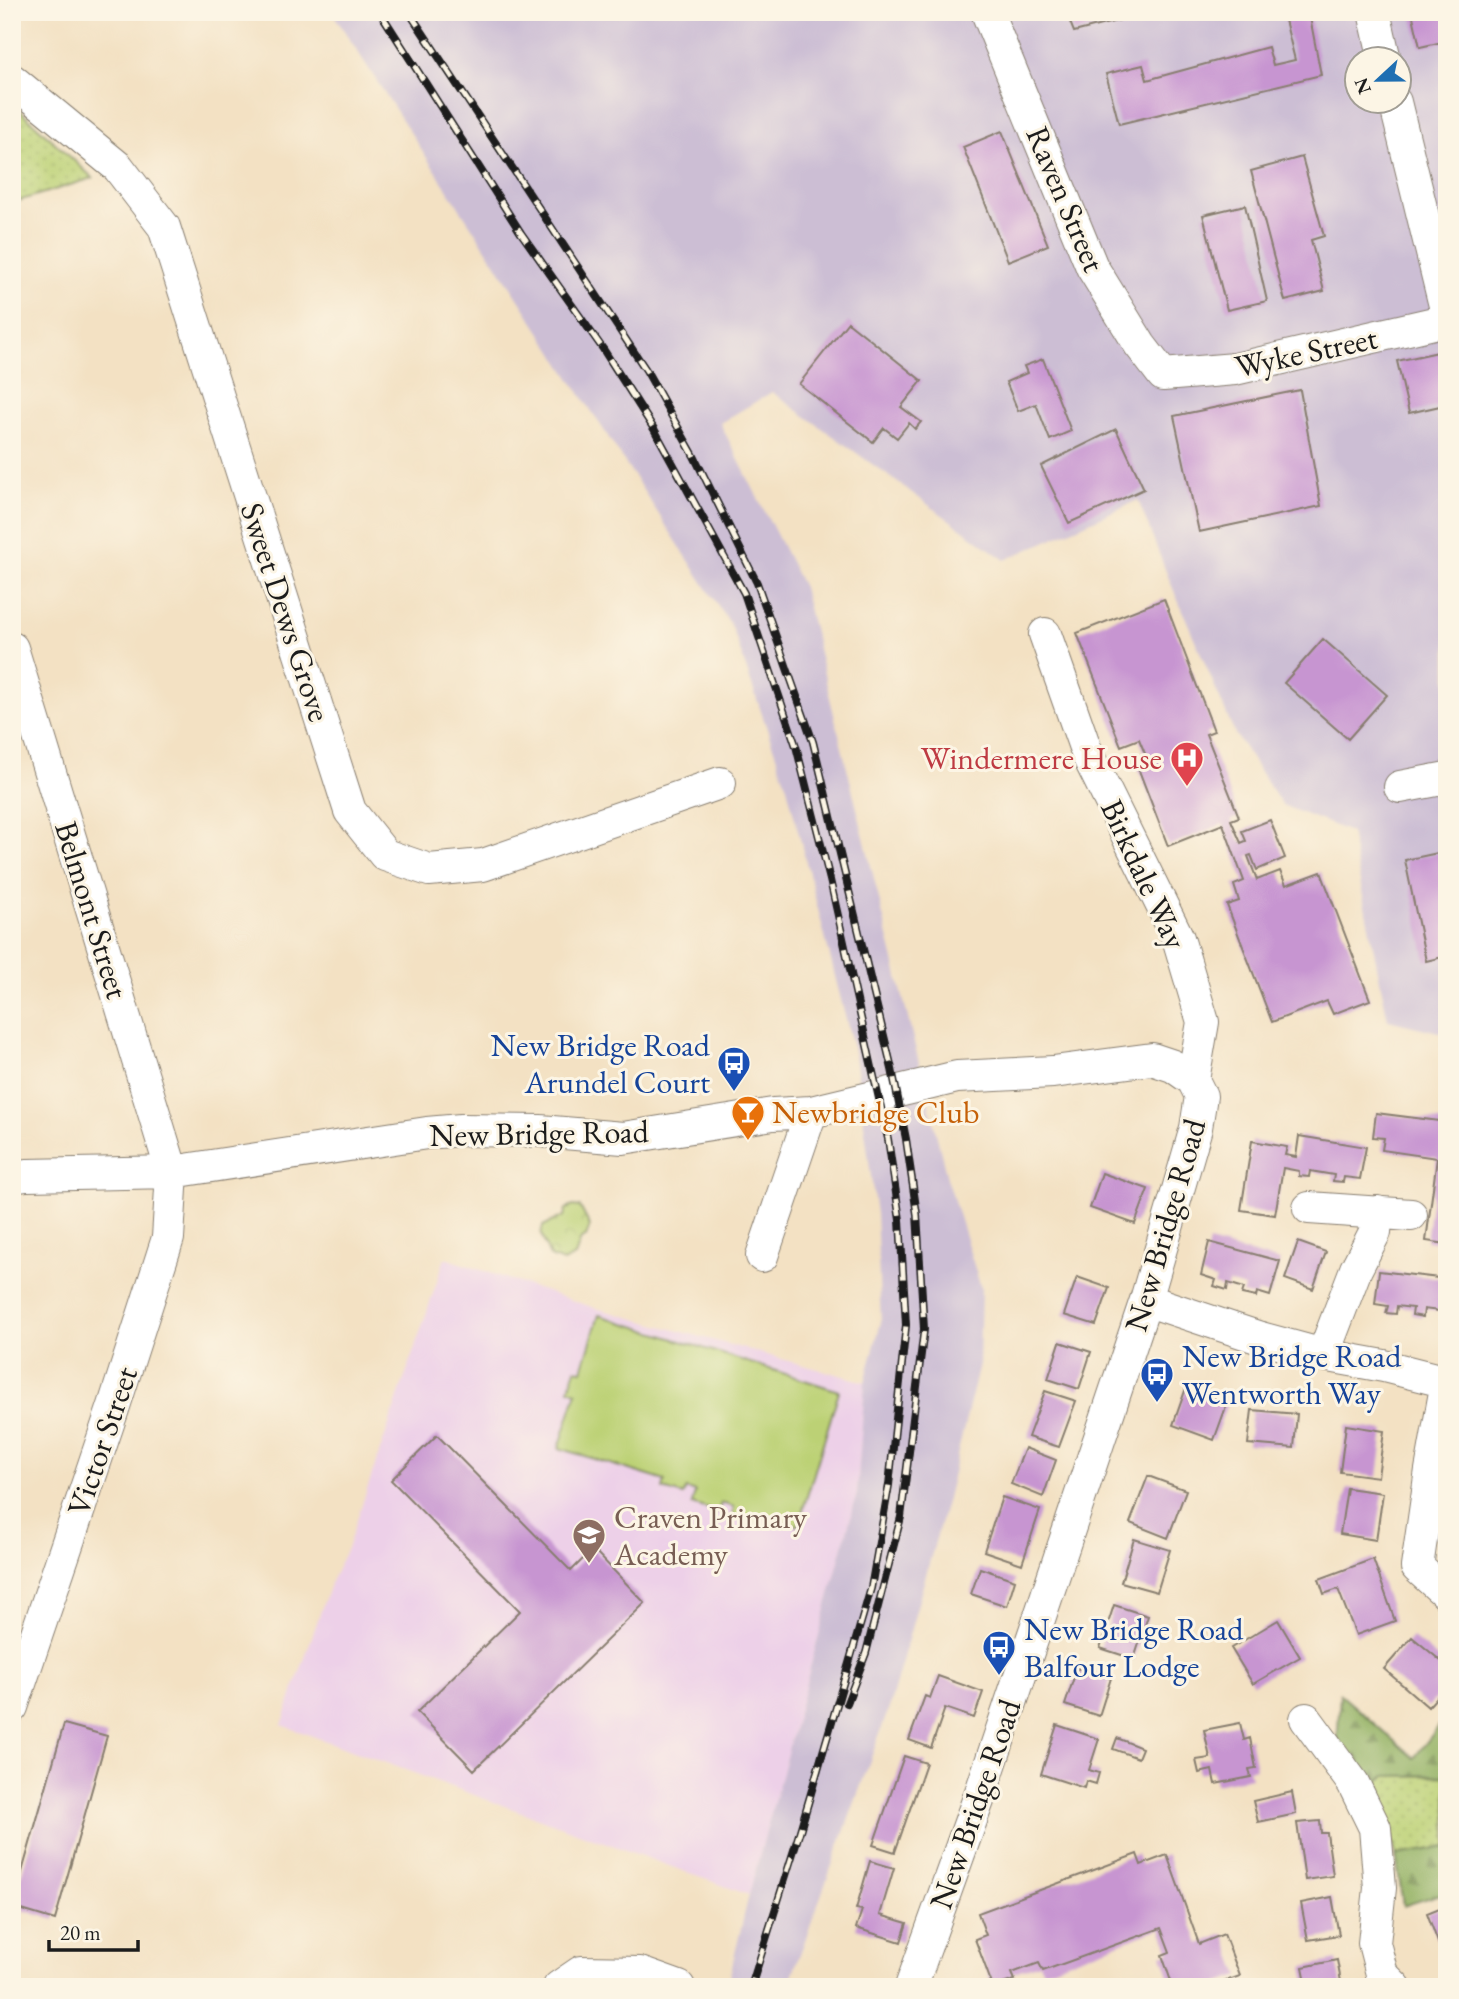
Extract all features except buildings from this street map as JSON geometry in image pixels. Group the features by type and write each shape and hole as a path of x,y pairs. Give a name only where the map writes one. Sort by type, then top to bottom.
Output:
{"street":[{"name":"Raven Street","path":"987,12 1093,267 1140,345 1163,375"},
{"path":"1374,12 1382,46"},
{"name":"Sweet Dews Grove","path":"12,80 118,167 164,227 350,811 385,855 429,870 483,865 720,783"},
{"path":"1398,116 1447,314"},
{"name":"Wyke Street","path":"1163,375 1235,369 1447,320"},
{"name":"Birkdale Way","path":"1045,634 1088,756 1178,938 1203,1022 1194,1080"},
{"name":"Belmont Street","path":"12,648 172,1172"},
{"path":"1400,788 1447,778"},
{"name":"New Bridge Road","path":"12,1177 172,1172 461,1130 540,1131 623,1138 773,1114 811,1112 957,1077 1053,1072 1152,1059 1173,1066 1194,1080 1201,1096 1196,1128 1146,1300 980,1795 911,1987"},
{"path":"762,1256 811,1112"},
{"name":"Victor Street","path":"12,1707 168,1238 172,1172"},
{"path":"1310,1208 1411,1215"},
{"path":"1324,1354 1356,1269 1375,1232 1377,1212"},
{"path":"1146,1300 1257,1337 1447,1381 1431,1469 1418,1567 1447,1594"},
{"path":"1306,1719 1353,1783 1375,1828 1380,1888 1374,1943 1382,1974 1395,1987"},
{"path":"559,1987 581,1972 640,1973 679,1987"}],"shaded area":[{"path":"332,12 1447,12 1447,1034 1388,1020 1350,832 1282,805 1235,734 1138,500 1005,560 772,392 720,423 803,587 947,1178 981,1288 979,1365 945,1506 889,1708 788,1987 727,1987 749,1895 857,1494 865,1382 881,1322 876,1214 855,1055 787,787 732,627"},
{"name":"Craven Primary Academy","path":"445,1258 592,1307 865,1382 857,1494 749,1895 282,1725 330,1584 348,1546"}],"green space":[{"path":"12,103 93,178 12,203"},
{"path":"580,1207 590,1226 586,1237 581,1239 575,1256 563,1262 550,1257 541,1234 543,1226 564,1216 566,1209"},
{"path":"599,1315 839,1391 798,1526 761,1515 758,1523 732,1515 734,1507 721,1503 718,1512 692,1504 695,1492 686,1489 683,1495 663,1489 665,1481 559,1448 577,1392 569,1389 576,1369 582,1370"},
{"path":"1340,1694 1414,1758 1446,1717 1447,1775 1386,1776 1367,1789 1337,1746"},
{"path":"1447,1775 1447,1847 1396,1855 1389,1827 1367,1789 1386,1776"},
{"path":"1447,1847 1447,1892 1403,1906 1396,1855"}],"railway":[{"path":"380,12 521,233 603,349 654,429 744,593 796,746 830,880 888,1139 900,1220 906,1325 889,1485 871,1588 751,1987"},
{"path":"409,12 646,370 694,456 757,583 813,742 892,1069 906,1139 917,1214 924,1329 901,1517 866,1653 847,1703"}],"place":[{"name":"Windermere House","path":"1187,788"},
{"name":"New Bridge Road Arundel Court","path":"734,1093"},
{"name":"Newbridge Club","path":"748,1142"},
{"name":"New Bridge Road Wentworth Way","path":"1157,1404"},
{"name":"Craven Primary Academy","path":"589,1565"},
{"name":"New Bridge Road Balfour Lodge","path":"999,1677"}]}
